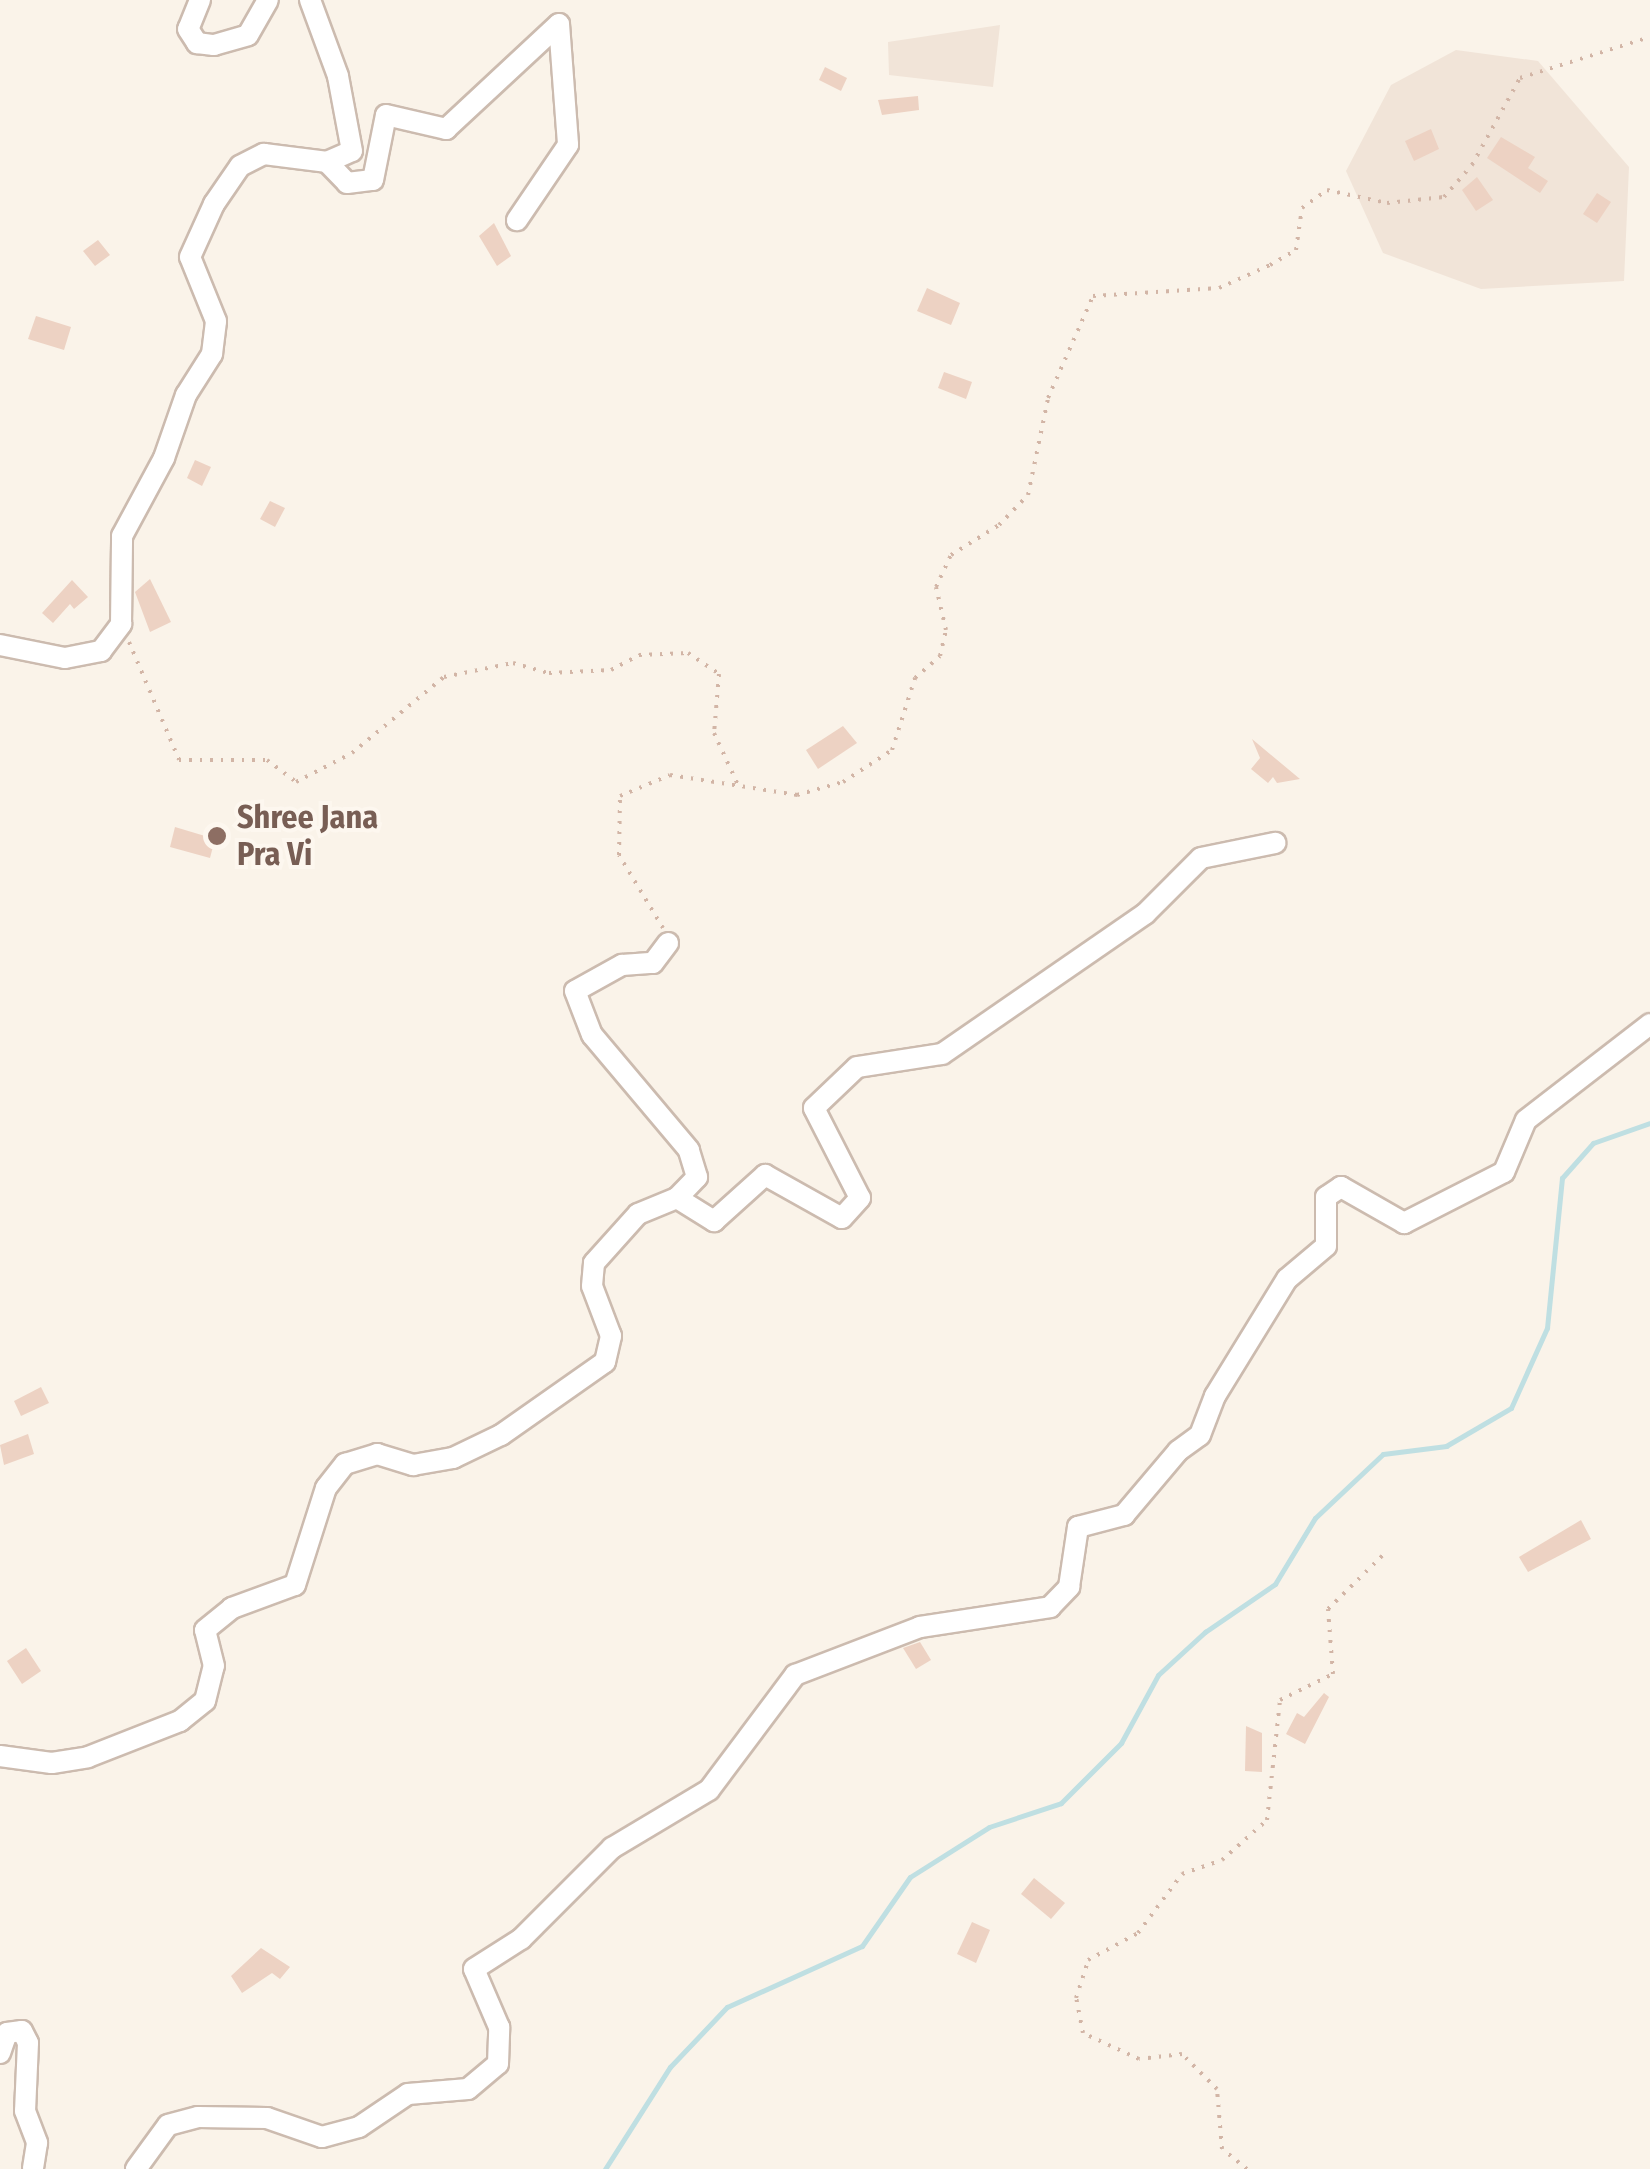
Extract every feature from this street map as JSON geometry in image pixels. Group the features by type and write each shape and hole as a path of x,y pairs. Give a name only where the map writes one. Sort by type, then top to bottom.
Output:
{"street":[{"path":"200,0 188,29 197,43 214,45 248,35 268,0"},
{"path":"0,644 65,658 101,651 121,624 122,536 164,458 186,395 212,354 216,321 190,257 240,166 264,154 327,162 352,151 338,76 310,0"},
{"path":"327,162 347,183 373,180 386,116 446,129 559,24 568,145 518,220"},
{"path":"677,1198 714,1221 764,1174 842,1218 860,1198 814,1108 857,1067 942,1054 1145,914 1201,858 1276,843"},
{"path":"0,1756 52,1763 88,1757 180,1721 205,1701 214,1666 206,1630 232,1608 295,1584 326,1488 344,1464 377,1454 413,1465 453,1458 605,1362 611,1336 592,1286 594,1263 638,1214 677,1198 697,1177 689,1150 592,1035 575,991 622,965 653,963 668,943"},
{"path":"136,2169 168,2125 198,2117 267,2118 322,2137 359,2127 408,2094 468,2089 498,2064 500,2027 474,1968 520,1939 612,1848 709,1790 795,1675 920,1626 1050,1607 1069,1586 1078,1527 1124,1515 1178,1451 1200,1436 1215,1396 1287,1279 1326,1246 1326,1197 1340,1187 1404,1224 1504,1172 1526,1120 1650,1024"},
{"path":"0,2053 7,2033 22,2031 28,2043 25,2111 37,2143 33,2169"}],"path":[{"path":"668,943 652,901 619,855 620,796 670,775 797,796 843,782 892,750 914,678 940,656 946,630 936,587 951,555 999,525 1028,495 1048,398 1093,296 1219,288 1270,265 1296,250 1302,208 1327,190 1387,204 1444,197 1472,165 1520,78 1650,37"},
{"path":"121,624 179,760 267,760 296,782 352,754 444,677 513,663 549,673 612,670 639,655 688,653 719,674 714,733 738,784"},
{"path":"1248,2169 1222,2149 1217,2089 1182,2054 1139,2059 1083,2033 1076,1998 1088,1960 1138,1933 1182,1874 1222,1860 1267,1820 1280,1700 1333,1674 1328,1609 1387,1551"}],"shaded area":[{"path":"1000,25 993,87 889,75 888,42"},
{"path":"1456,50 1538,61 1629,167 1624,281 1481,289 1383,253 1346,171 1391,85"}],"building":[{"path":"825,67 847,78 841,91 819,80"},
{"path":"918,96 919,110 882,115 878,100"},
{"path":"1431,129 1439,149 1414,161 1405,141"},
{"path":"1501,137 1535,157 1528,168 1548,181 1540,193 1487,158"},
{"path":"1477,177 1493,200 1476,211 1462,190"},
{"path":"1597,193 1611,202 1597,223 1583,214"},
{"path":"494,223 511,256 497,266 479,236"},
{"path":"98,240 110,255 95,266 83,251"},
{"path":"927,288 960,303 951,325 917,311"},
{"path":"36,316 71,327 64,350 28,339"},
{"path":"944,372 972,382 966,399 938,388"},
{"path":"195,460 211,467 202,486 187,478"},
{"path":"270,501 285,508 275,527 260,519"},
{"path":"150,579 171,622 150,632 135,592"},
{"path":"72,580 88,597 74,609 70,604 53,623 42,613"},
{"path":"843,726 857,743 818,769 806,750"},
{"path":"1252,739 1300,779 1277,783 1273,777 1268,783 1251,769 1260,758"},
{"path":"175,827 215,839 210,858 170,847"},
{"path":"41,1387 49,1403 21,1416 14,1401"},
{"path":"28,1434 34,1454 4,1465 0,1445"},
{"path":"1581,1520 1591,1539 1528,1572 1519,1557"},
{"path":"920,1642 931,1660 916,1669 903,1648"},
{"path":"26,1648 41,1671 22,1684 7,1661"},
{"path":"1324,1693 1329,1697 1305,1744 1286,1734 1297,1713 1304,1717"},
{"path":"1246,1726 1262,1733 1262,1772 1245,1771"},
{"path":"1034,1878 1065,1903 1051,1919 1021,1894"},
{"path":"972,1922 990,1930 976,1963 957,1954"},
{"path":"261,1948 290,1967 280,1979 272,1973 242,1993 231,1976"}],"waterway":[{"path":"605,2169 670,2067 727,2007 862,1946 910,1877 989,1827 1061,1803 1121,1743 1158,1675 1205,1632 1275,1584 1315,1518 1383,1454 1446,1446 1511,1408 1547,1328 1562,1178 1593,1143 1650,1123"}],"place":[{"name":"Shree Jana Pra Vi","path":"217,836"}]}
